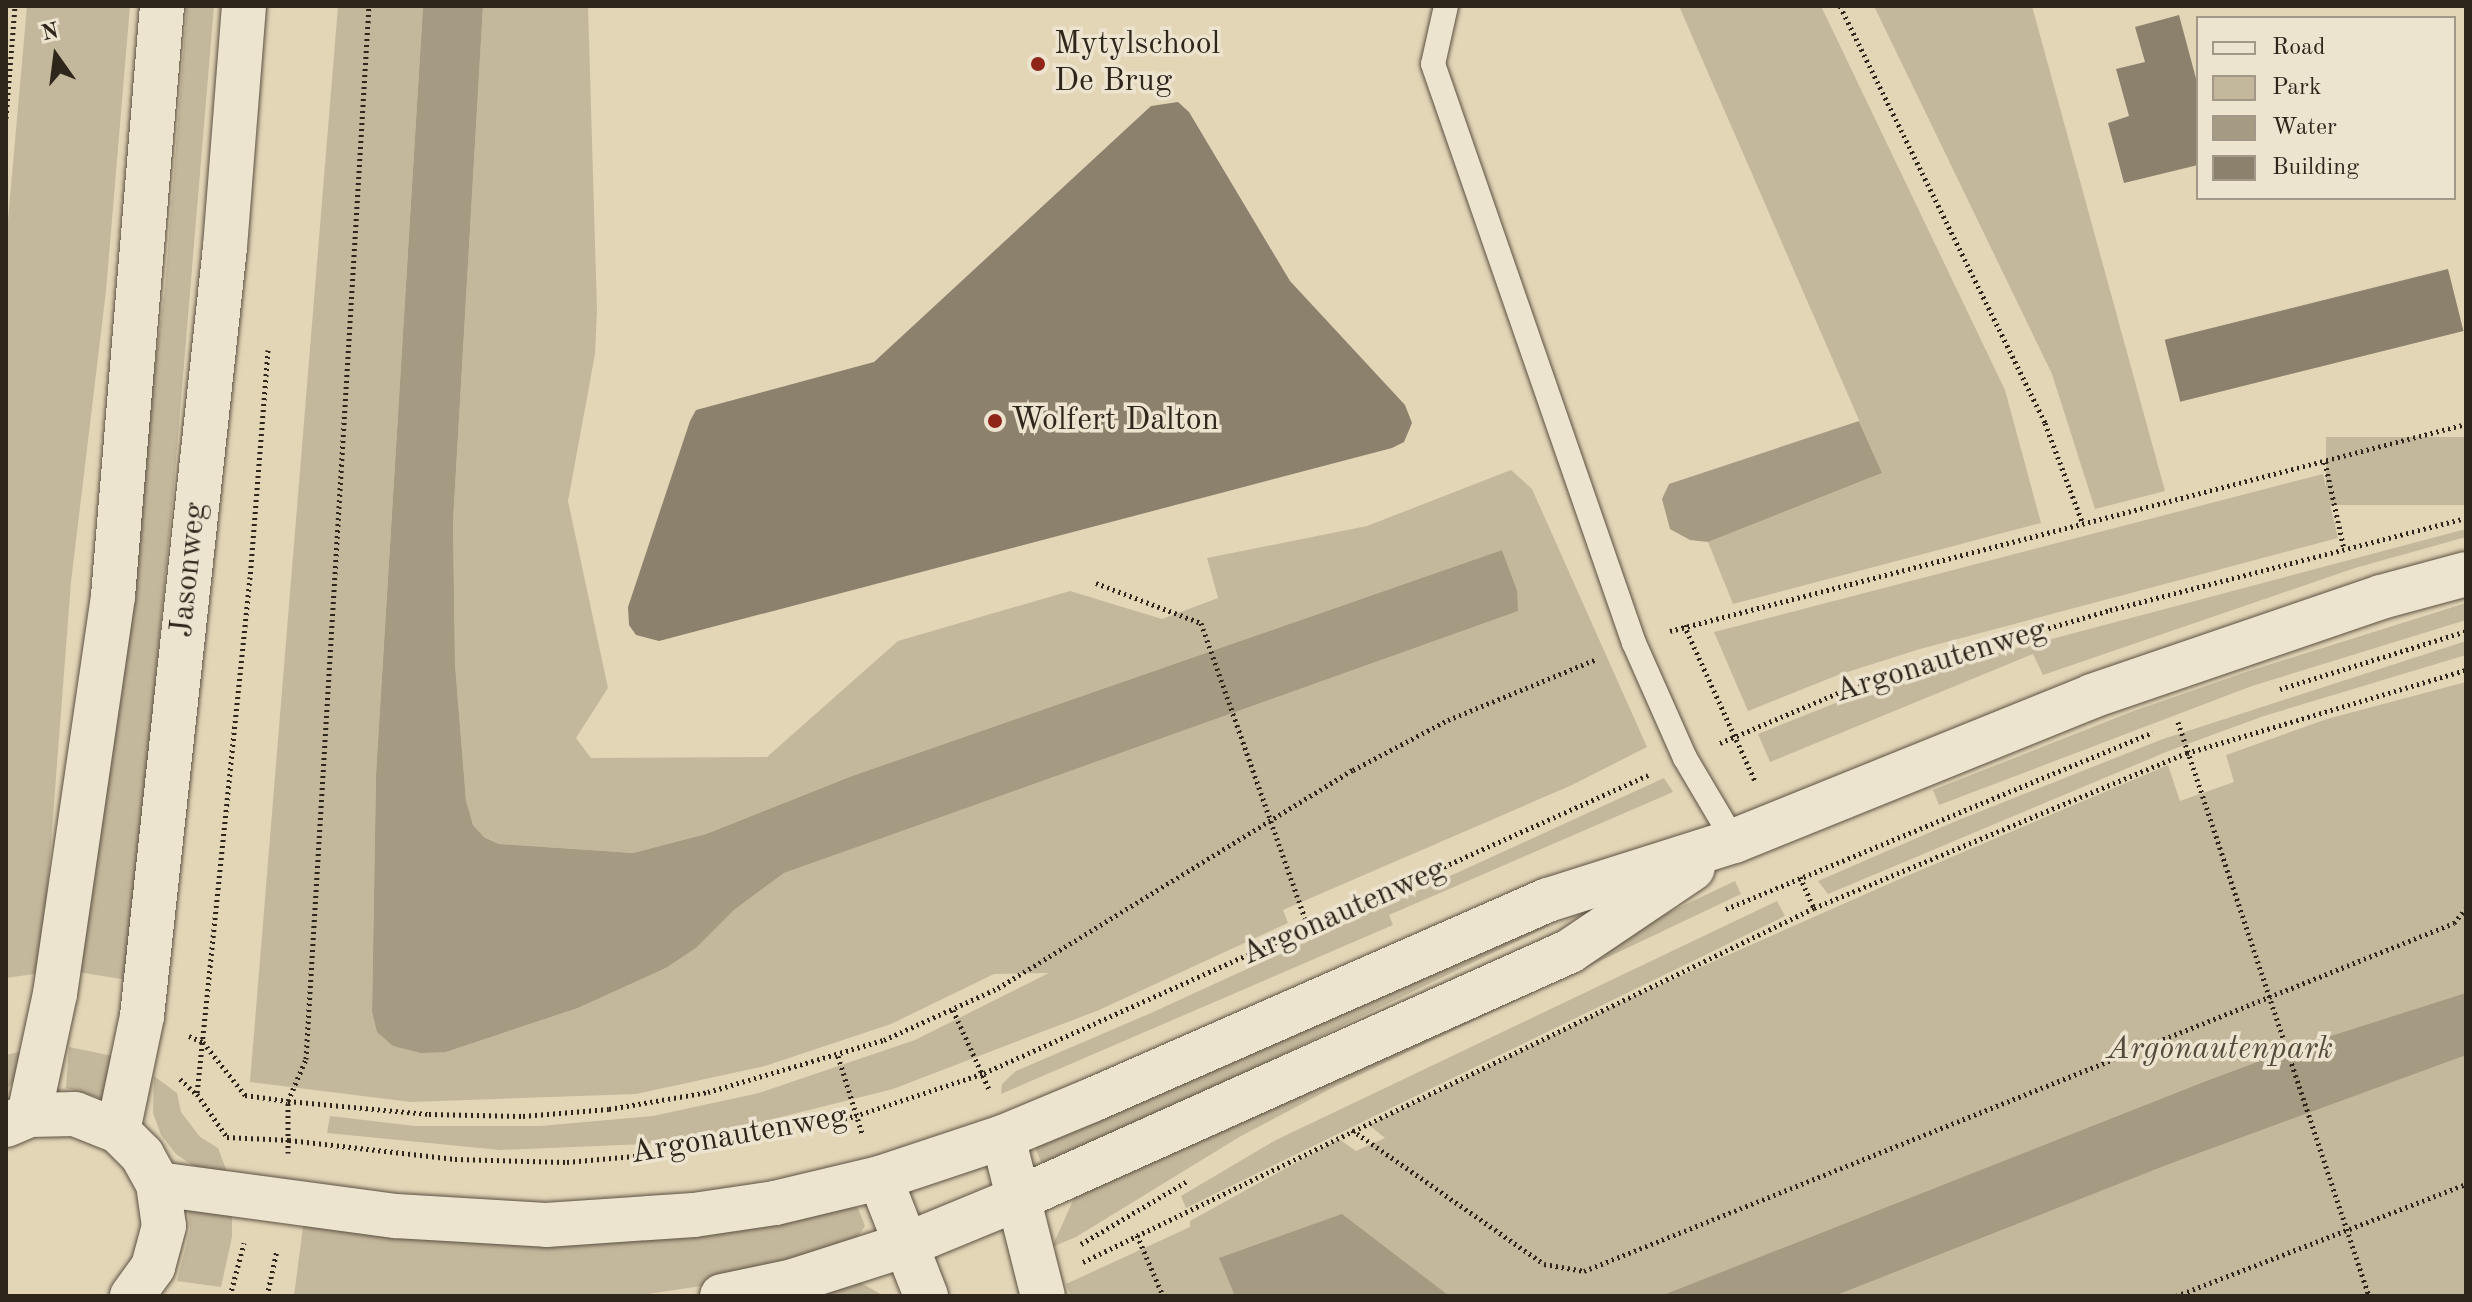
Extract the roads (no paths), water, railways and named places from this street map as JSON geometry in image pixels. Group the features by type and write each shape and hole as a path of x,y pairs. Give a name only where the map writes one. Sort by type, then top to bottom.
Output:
{"street":[{"path":"147,1294 162,1240 164,1212 158,1184 142,1155 118,1131 75,1114 17,1120 55,994 113,596 162,6"},
{"name":"Jasonweg","path":"118,1131 142,1016 225,247 244,6"},
{"name":"Argonautenweg","path":"158,1184 396,1216 546,1225 694,1215 775,1203 880,1178 1003,1137 1548,900 1734,841 2092,696 2381,597 2466,574"},
{"name":"Argonautenweg","path":"722,1296 793,1281 908,1244 1017,1199 1570,951 1734,841"},
{"path":"1003,1137 1041,1290"},
{"path":"880,1178 926,1296"}],"lane":[{"path":"1446,6 1433,64 1634,643 1685,758 1734,841"}],"water":[{"path":"423,6 483,6 453,522 455,664 466,800 473,825 484,837 499,844 633,853 706,834 852,776 1502,550 1517,590 1518,611 784,873 734,910 696,948 666,968 578,1008 446,1052 421,1053 393,1046 377,1032 372,1011 376,774"},
{"path":"1859,421 1882,473 1708,542 1690,540 1670,529 1662,499 1669,484"},
{"path":"2466,993 2466,1055 2169,1164 1834,1296 1661,1296 2209,1080 2312,1042"},
{"path":"1342,1214 1449,1296 1235,1296 1219,1258"}],"place":[{"name":"Mytylschool De Brug","path":"1038,64"},
{"name":"Wolfert Dalton","path":"995,421"}],"park label":[{"name":"Argonautenpark","path":"2220,1050"}]}
